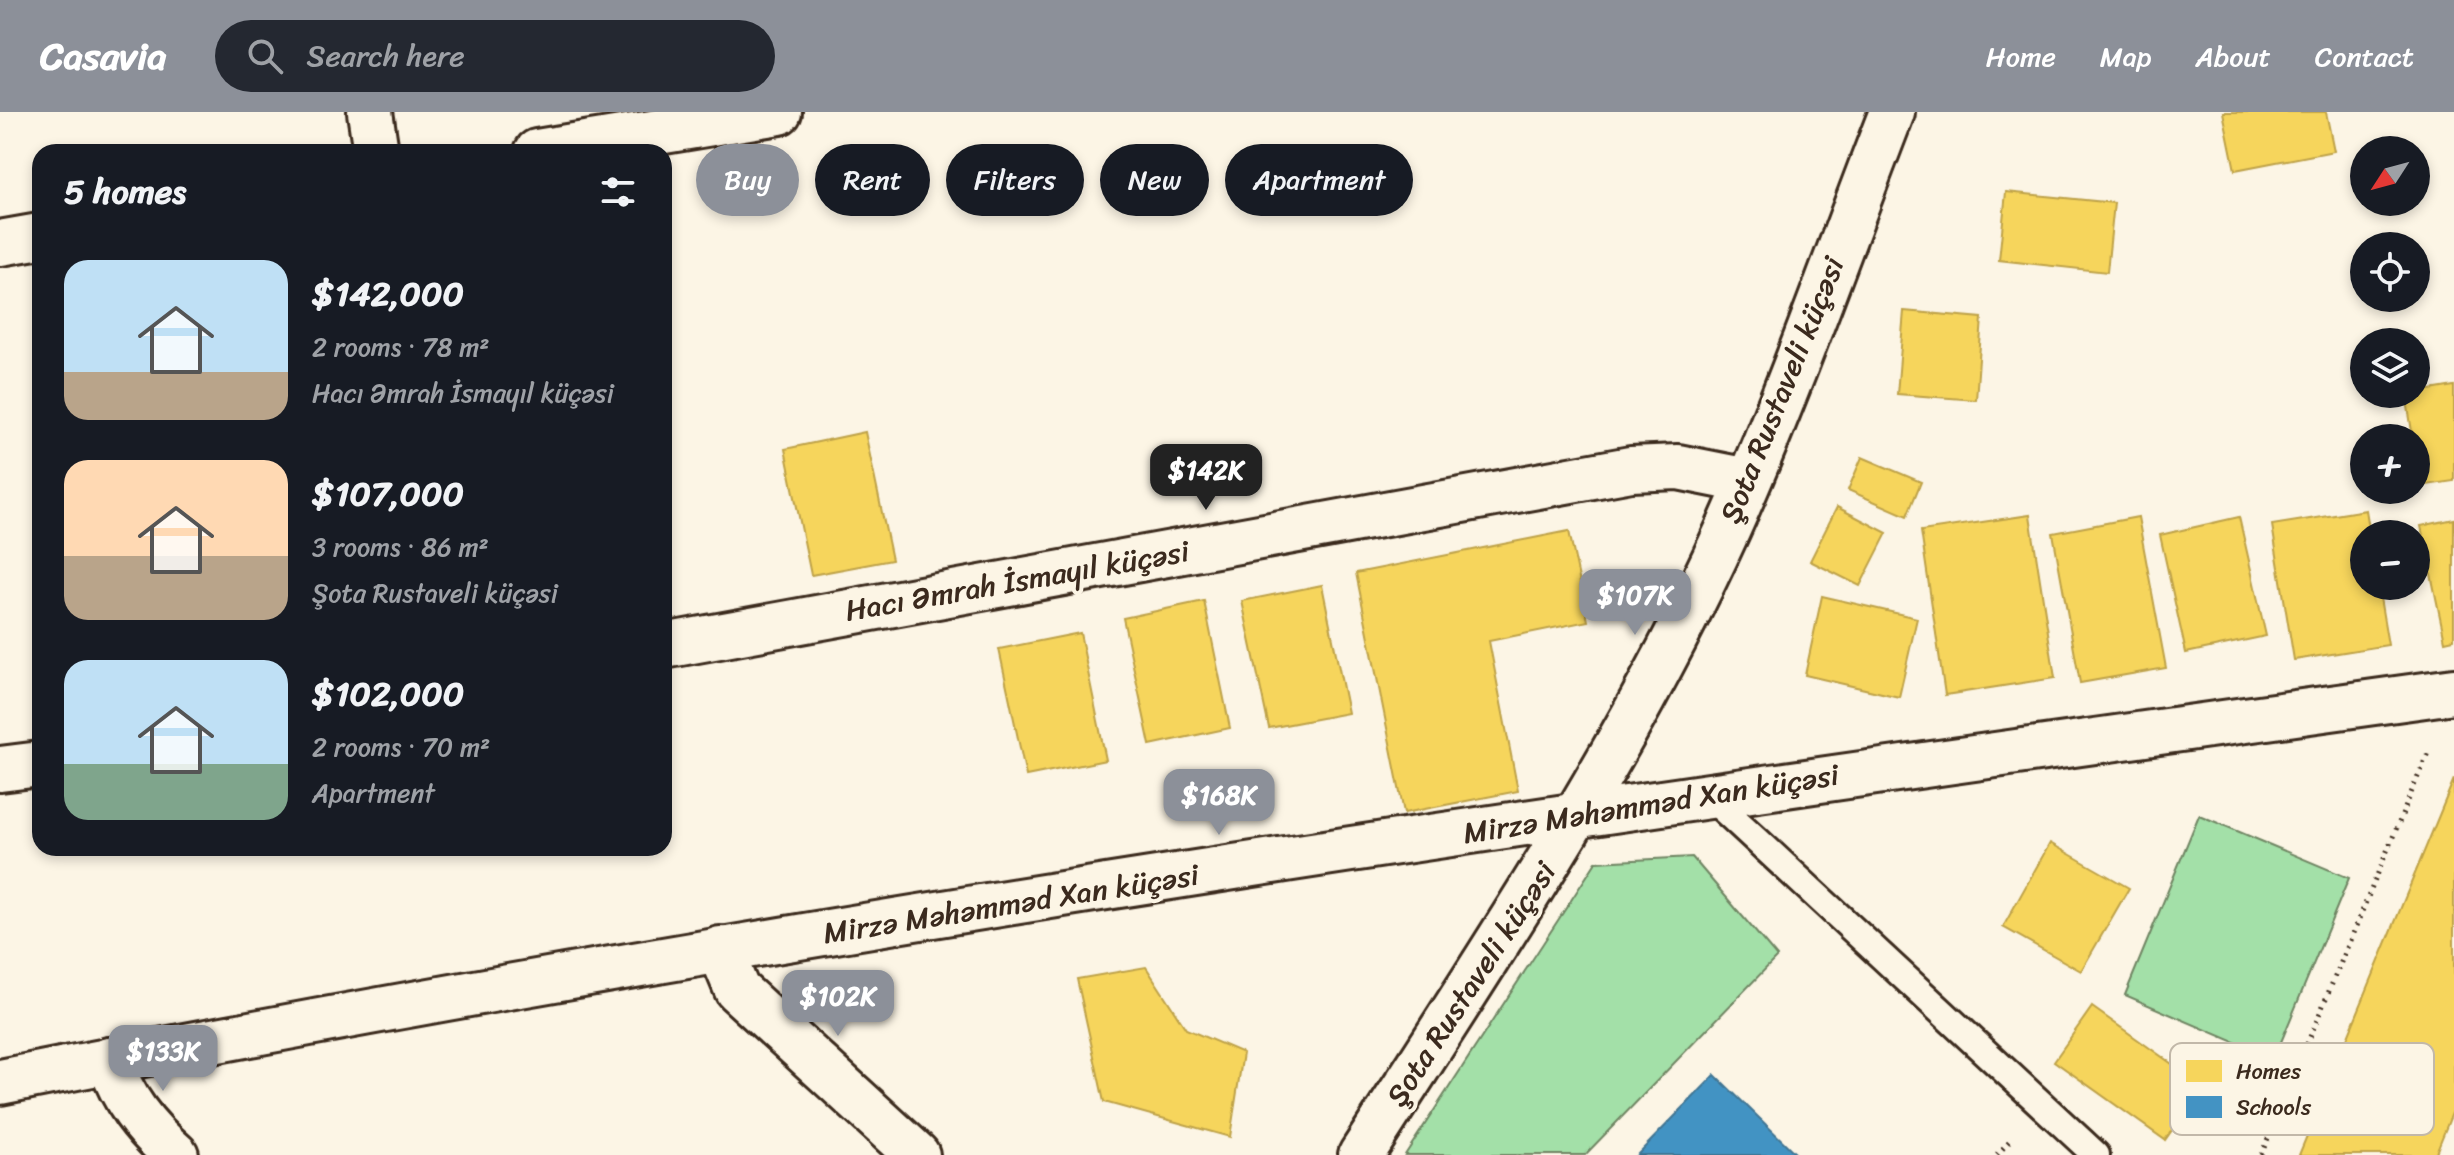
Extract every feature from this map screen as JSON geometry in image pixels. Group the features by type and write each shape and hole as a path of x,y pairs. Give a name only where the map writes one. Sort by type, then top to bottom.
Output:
{"street":[{"path":"370,112 375,144"},
{"path":"585,144 779,112"},
{"name":"Şota Rustaveli küçəsi","path":"1361,1155 1580,814 1694,596 1748,481 1892,112"},
{"path":"0,243 32,237"},
{"name":"Hacı Əmrah İsmayıl küçəsi","path":"672,645 1631,469 1678,467 1748,481"},
{"name":"Mirzə Məhəmməd Xan küçəsi","path":"0,1082 720,949 1707,794 2454,691"},
{"path":"0,769 32,765"},
{"path":"720,949 737,990 917,1155"},
{"path":"109,1060 121,1093 150,1132 176,1155"}],"lane":[{"path":"1707,794 2096,1155"}],"path":[{"path":"2308,1043 2431,746"},
{"path":"2261,1155 2269,1135"}],"green space":[{"path":"2199,815 2349,878 2281,1043 2237,1043 2125,995"},
{"path":"1692,857 1777,957 1585,1155 1405,1155 1596,862"}],"building: Homes":[{"path":"2223,112 2326,112 2334,151 2235,170"},
{"path":"2006,192 2114,203 2107,272 1999,260"},
{"path":"1904,311 1982,318 1976,400 1897,394"},
{"path":"2454,386 2454,481 2430,484 2430,424 2411,424 2408,408 2430,408 2430,390"},
{"path":"865,432 892,560 811,575 785,449"},
{"path":"1862,457 1921,482 1907,516 1848,490"},
{"path":"1837,507 1887,533 1860,586 1810,561"},
{"path":"2366,510 2368,520 2350,520 2350,600 2380,600 2388,645 2294,660 2272,525"},
{"path":"2030,515 2055,678 1945,695 1921,531"},
{"path":"2138,517 2166,668 2080,683 2053,533"},
{"path":"2239,517 2266,636 2186,653 2160,535"},
{"path":"2454,519 2454,639 2445,641 2430,569 2430,524"},
{"path":"1569,531 1588,621 1489,641 1518,791 1404,813 1356,573"},
{"path":"1322,585 1348,713 1269,728 1242,601"},
{"path":"1822,596 1917,618 1899,697 1805,675"},
{"path":"1204,601 1230,728 1150,745 1123,618"},
{"path":"1080,633 1106,760 1026,776 999,649"},
{"path":"2454,779 2454,1108 2435,1155 2299,1155 2307,1135 2434,1135 2434,1043 2345,1043"},
{"path":"2050,843 2129,888 2081,971 2003,927"},
{"path":"1146,967 1186,1029 1243,1053 1230,1137 1104,1102 1077,979"},
{"path":"2092,1007 2170,1063 2170,1133 2165,1140 2054,1061"}],"building: Schools":[{"path":"1715,1075 1797,1155 1637,1155"}]}
